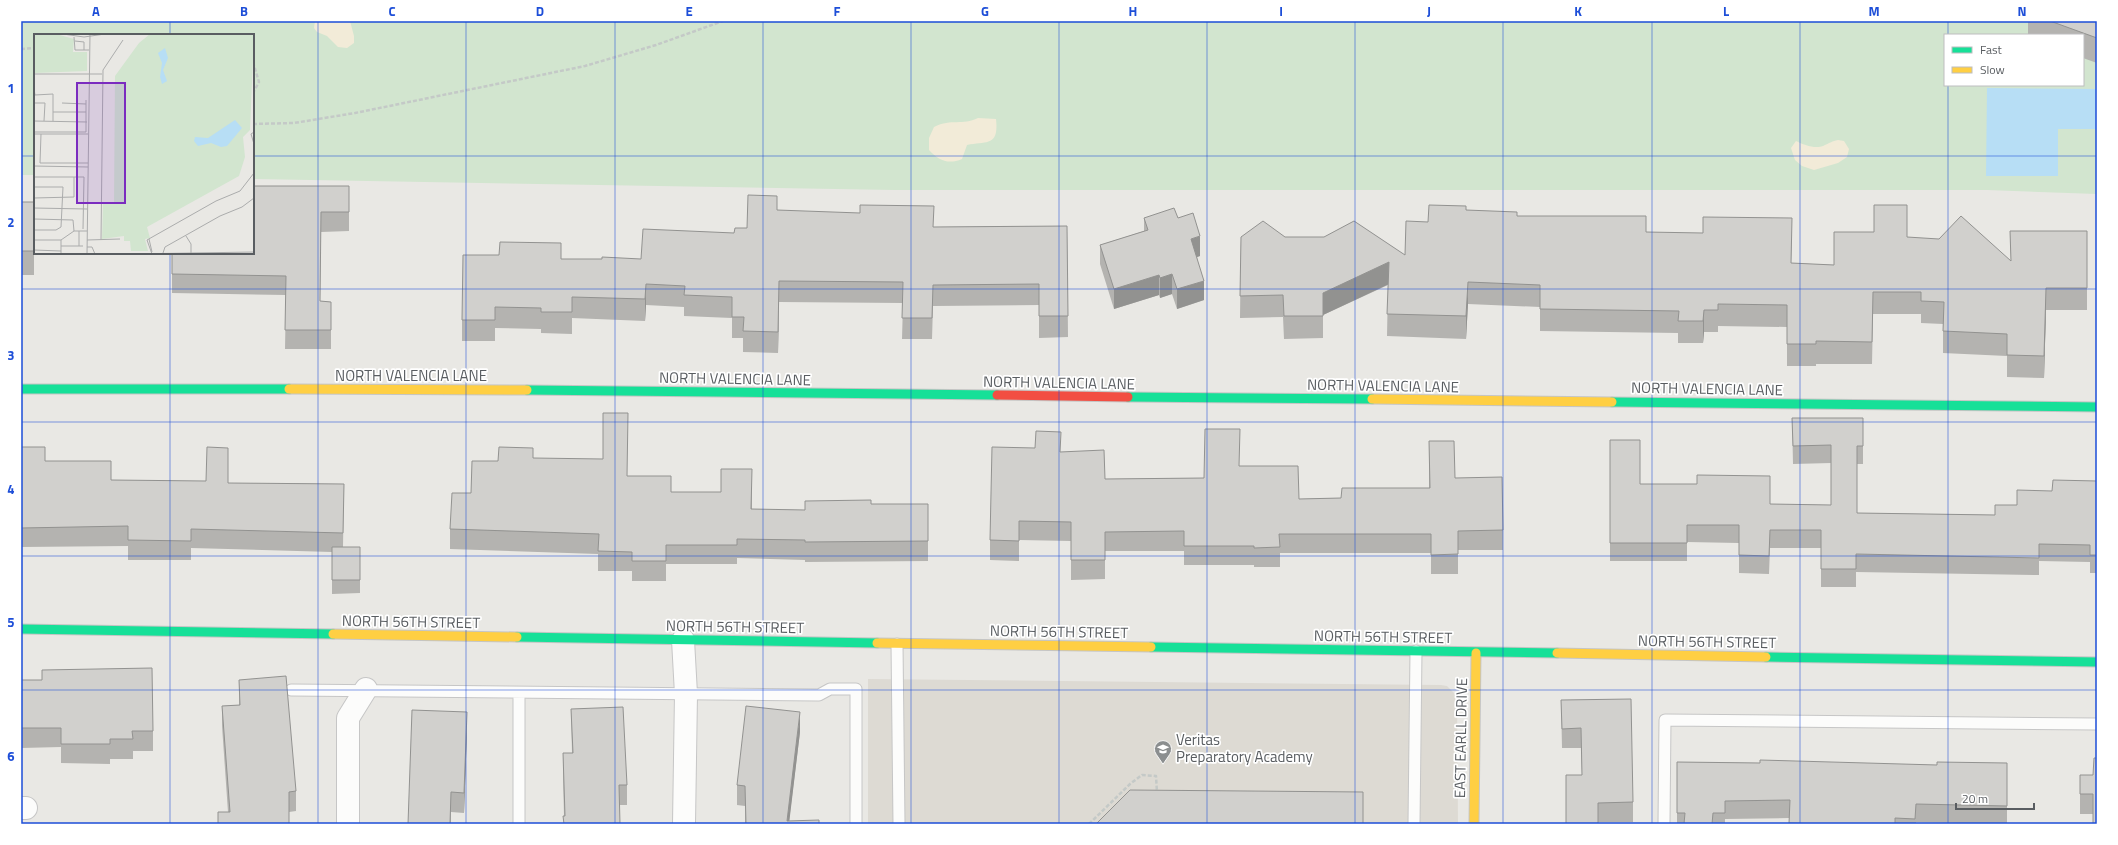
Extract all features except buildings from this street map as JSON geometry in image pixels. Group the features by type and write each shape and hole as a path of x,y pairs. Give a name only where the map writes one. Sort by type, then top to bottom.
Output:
{"street":[{"name":"NORTH VALENCIA LANE","path":"21,389 387,389 2097,407"},
{"name":"NORTH 56TH STREET","path":"21,629 2097,662"},
{"path":"684,640 686,694 684,824"},
{"name":"EAST EARLL DRIVE","path":"1474,824 1476,652"},
{"path":"348,824 348,718 366,689"}],"lane":[{"path":"897,644 899,824"},
{"path":"1414,824 1416,651"},
{"path":"291,690 366,689 819,695 830,689 856,689 856,824"},
{"path":"519,692 519,824"},
{"path":"1664,824 1665,720 2097,724"}],"path":[{"path":"254,124 294,123 355,113 585,66 656,45 723,21"},
{"path":"21,49 34,48"},
{"path":"254,65 259,82 254,91"},
{"path":"1089,824 1130,784 1142,775 1153,774 1156,776 1157,796"}],"shaded area":[{"name":"Veritas Preparatory Academy","path":"868,679 1447,686 1457,696 1458,824 868,824"}],"green space":[{"path":"21,21 2097,21 2097,194 1987,190 894,190 254,179 254,34 34,34 34,175 21,175"}],"sand":[{"path":"315,21 350,21 354,36 354,43 347,48 338,47 327,36 317,32 314,28"},
{"path":"978,118 996,119 996,134 990,141 967,145 962,159 952,162 940,159 929,150 929,138 934,127 940,124 967,122"},
{"path":"1838,140 1844,141 1849,149 1847,157 1838,163 1814,170 1802,166 1795,160 1791,148 1796,141 1818,147"}],"water":[{"path":"1987,88 2097,89 2097,138 2096,129 2058,129 2058,176 1986,176"}],"traffic: fast":[{"path":"21,389 289,389"},
{"path":"527,390 997,395"},
{"path":"1128,397 1372,399"},
{"path":"1612,402 2097,407"},
{"path":"21,629 333,634"},
{"path":"517,637 877,643"},
{"path":"1151,647 1557,653"},
{"path":"1766,657 2097,662"}],"traffic: slow":[{"path":"289,389 527,390"},
{"path":"1372,399 1612,402"},
{"path":"333,634 517,637"},
{"path":"877,643 1151,647"},
{"path":"1474,824 1476,653"},
{"path":"1557,653 1766,657"}],"traffic: jam":[{"path":"997,395 1128,397"}],"place":[{"name":"Veritas Preparatory Academy","path":"1163,764"}]}
